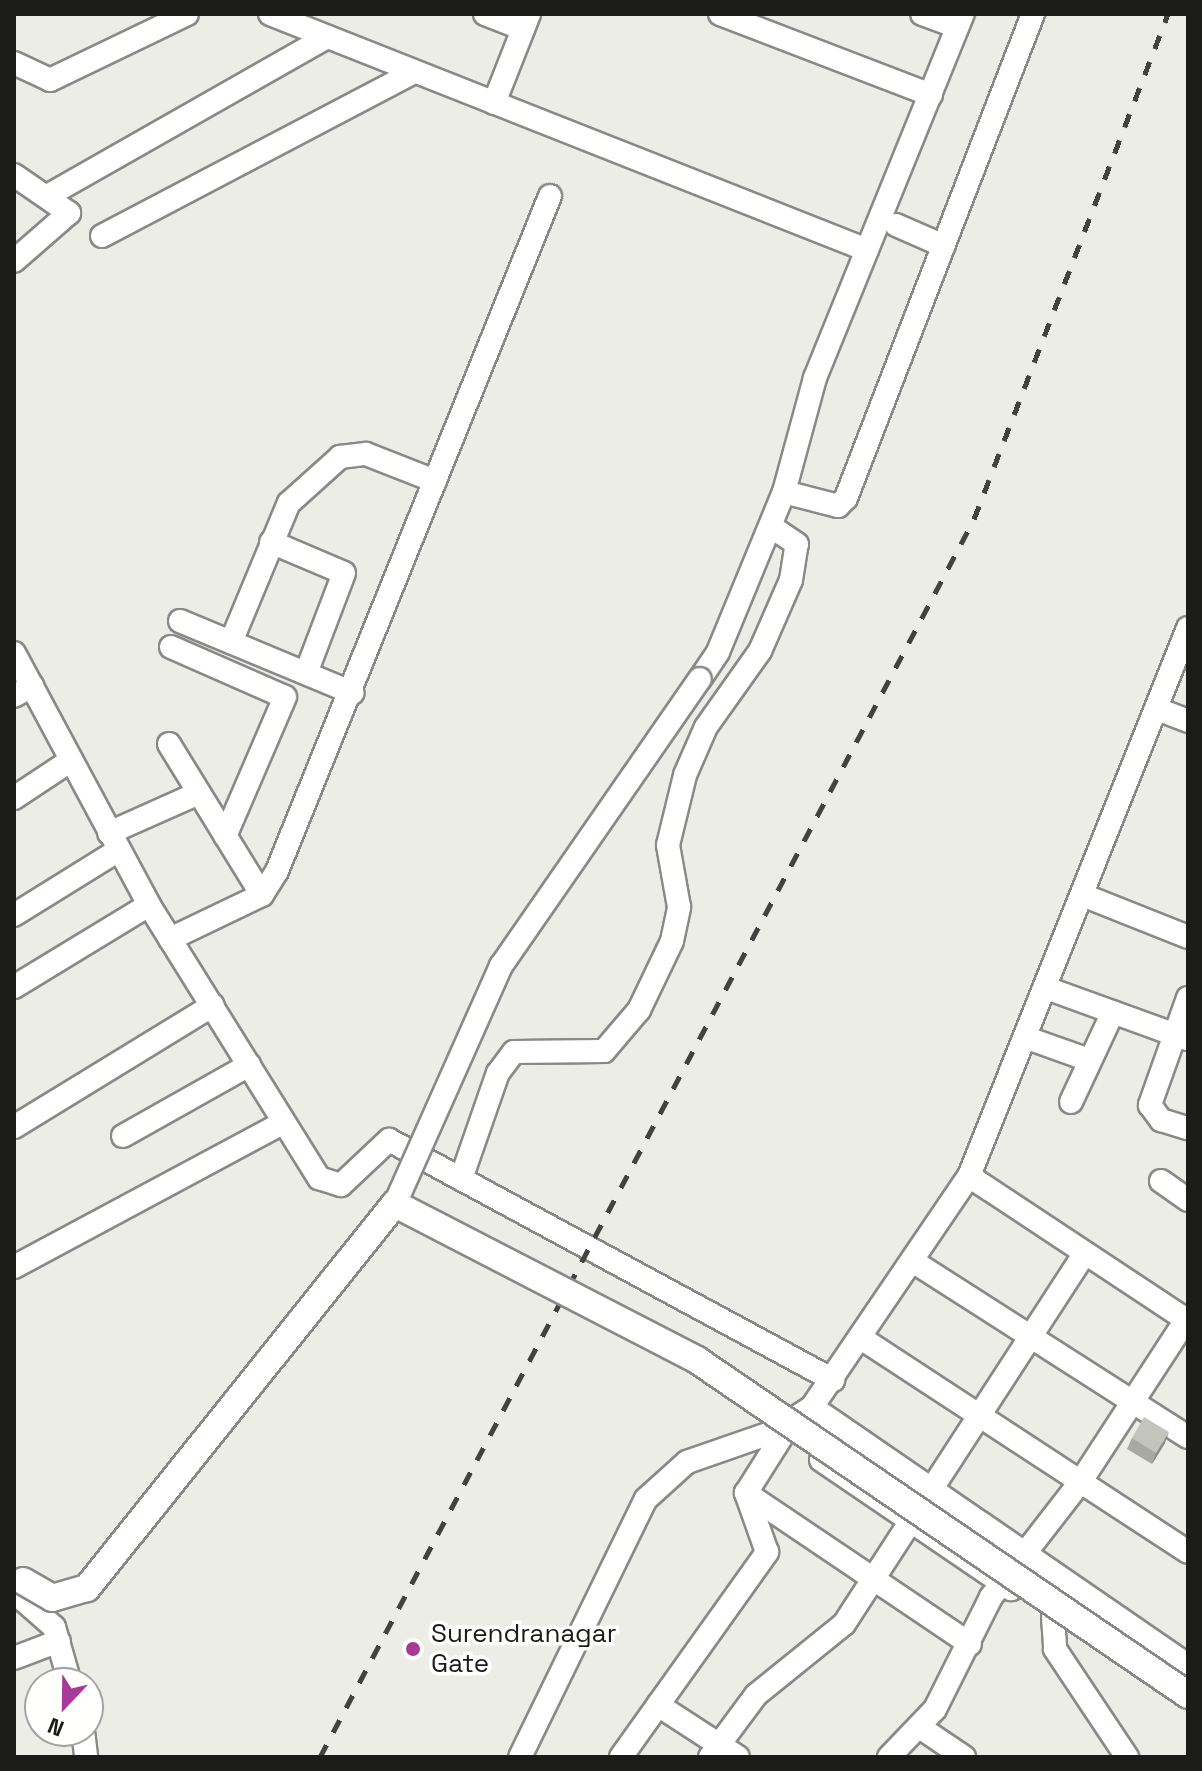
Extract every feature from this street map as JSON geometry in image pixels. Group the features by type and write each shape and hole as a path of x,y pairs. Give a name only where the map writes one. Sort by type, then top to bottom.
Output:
{"main road":[{"path":"18,1587 52,1598 87,1588 395,1204 697,1360 1188,1695"}],"street":[{"path":"14,63 50,80 187,14"},
{"path":"485,14 526,22 494,103"},
{"path":"720,14 931,95"},
{"path":"395,1204 501,966 700,679 773,528 815,378 960,20 922,14"},
{"path":"784,492 842,505 1033,14"},
{"path":"276,15 867,250"},
{"path":"49,195 327,37"},
{"path":"102,236 414,72"},
{"path":"14,175 65,205 65,222 14,261"},
{"path":"170,939 262,895 353,693 550,196"},
{"path":"896,225 944,246"},
{"path":"231,642 271,542 296,494 348,453 435,481"},
{"path":"461,1179 498,1073 514,1052 604,1051 639,1010 675,930 679,907 668,845 685,775 706,727 760,651 791,580 797,544 773,528"},
{"path":"271,542 344,573 306,673"},
{"path":"180,621 353,693"},
{"path":"520,1757 664,1477 781,1431 812,1407 864,1340 969,1176 1030,1039 1188,628"},
{"path":"171,647 285,697 225,836"},
{"path":"14,653 23,691 70,761 149,905 325,1184 347,1181 389,1140 833,1380"},
{"path":"1157,709 1188,721"},
{"path":"169,744 262,895"},
{"path":"14,798 70,761"},
{"path":"14,915 114,842 199,793"},
{"path":"1085,896 1188,937"},
{"path":"16,982 149,905"},
{"path":"1049,989 1181,1037"},
{"path":"1188,998 1181,1037 1150,1105 1161,1120 1188,1128"},
{"path":"14,1127 213,1005"},
{"path":"1071,1102 1113,1012"},
{"path":"1030,1039 1089,1060"},
{"path":"123,1136 249,1065"},
{"path":"14,1267 284,1122"},
{"path":"889,1757 921,1728 1003,1584 1028,1556 1081,1481 1187,1320 969,1176"},
{"path":"1161,1181 1188,1200"},
{"path":"715,1750 756,1695 830,1640 874,1578 1085,1253"},
{"path":"914,1262 1188,1437"},
{"path":"864,1340 1081,1481 1186,1545"},
{"path":"812,1407 930,1492 1188,1665"},
{"path":"621,1757 767,1552 746,1493 781,1431"},
{"path":"781,1431 909,1523 1188,1707"},
{"path":"746,1493 970,1644"},
{"path":"18,1587 29,1613 54,1627 66,1667"},
{"path":"1053,1617 1055,1649 1127,1757"},
{"path":"14,1658 59,1641"},
{"path":"658,1705 715,1750 738,1757"},
{"path":"921,1728 964,1757"}],"building":[{"path":"1144,1417 1169,1432 1156,1453 1132,1438"}],"railway":[{"path":"320,1757 974,519 1168,14"}],"place":[{"name":"Surendranagar Gate","path":"413,1649"}]}
